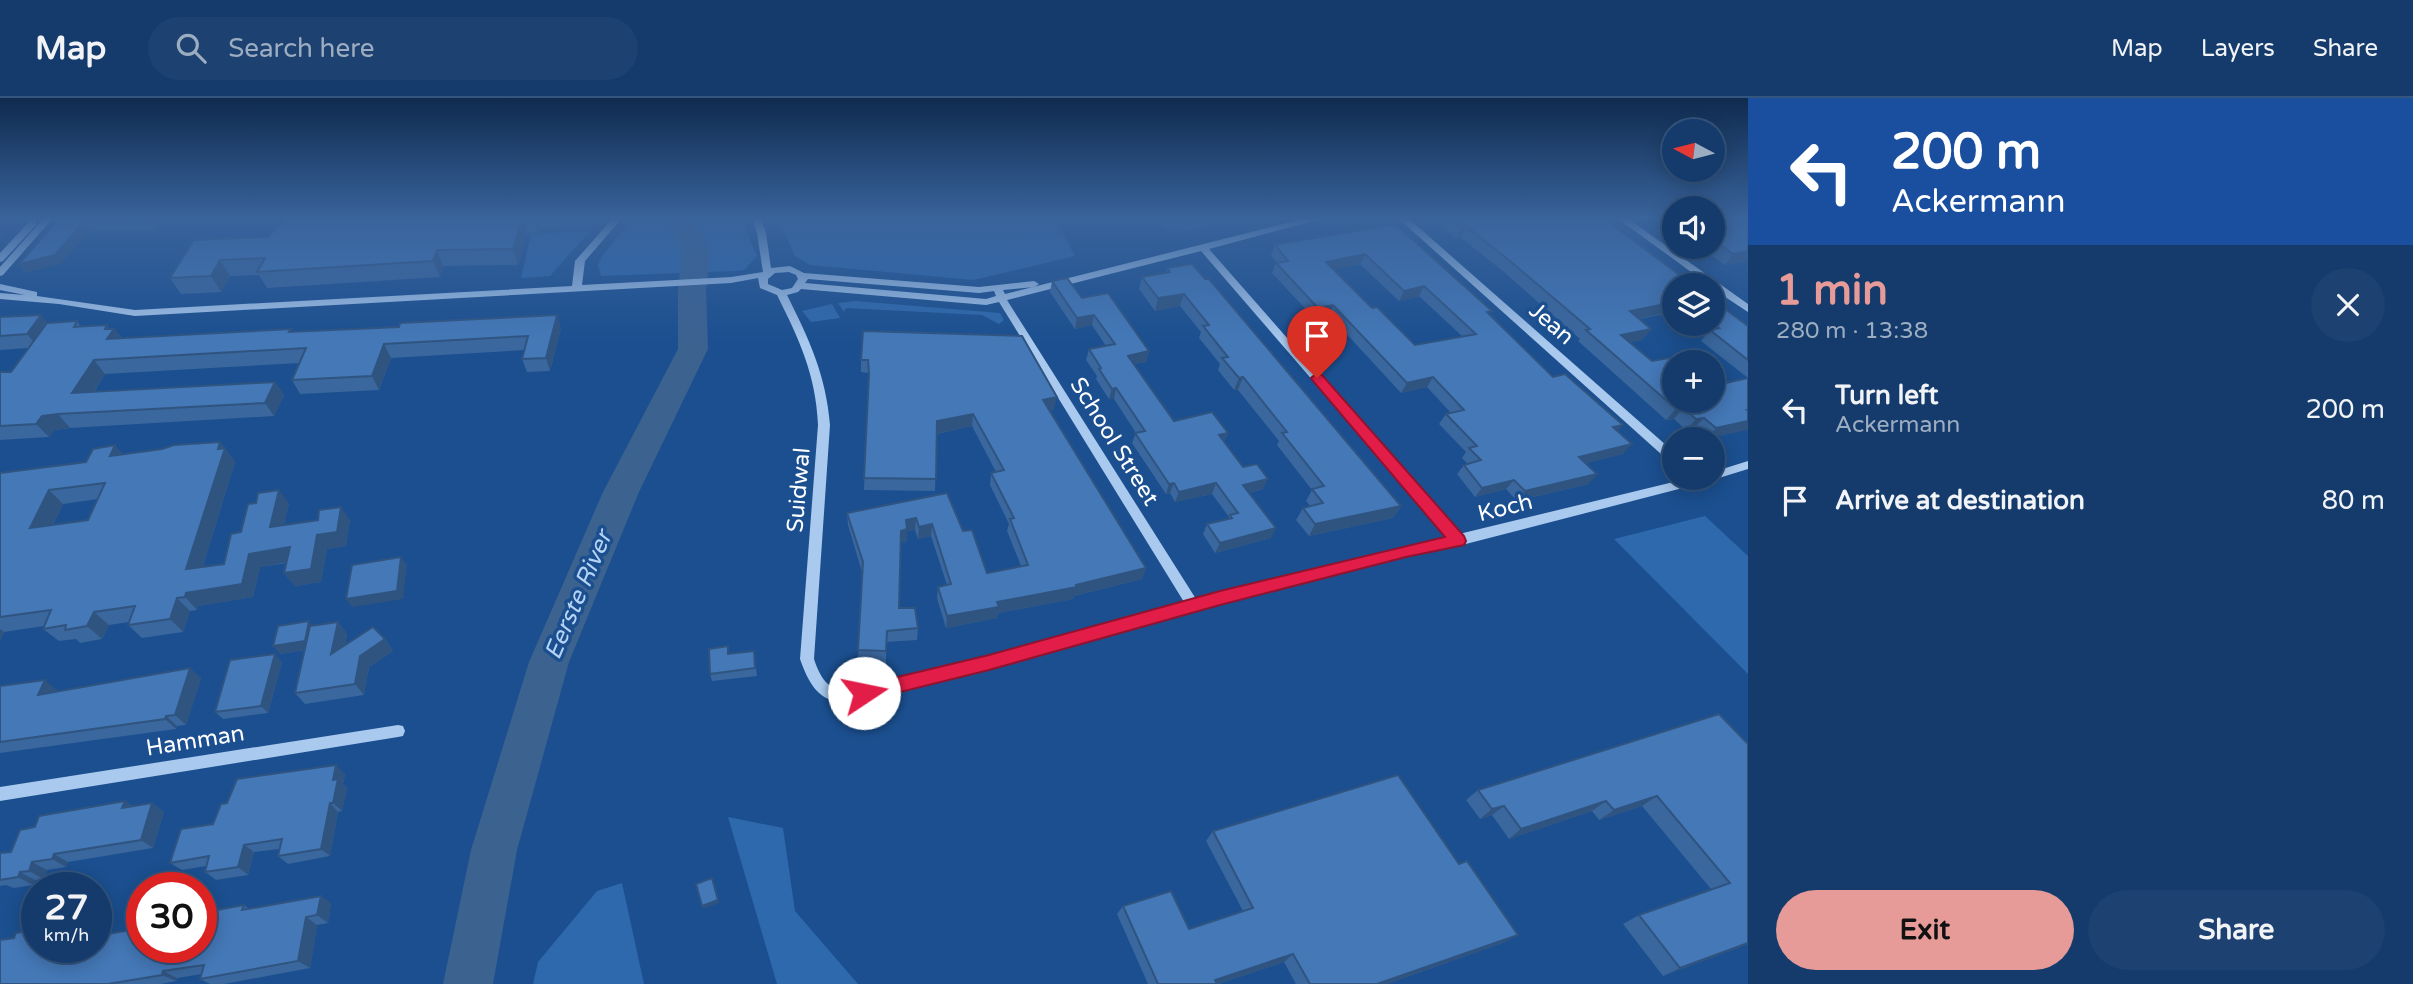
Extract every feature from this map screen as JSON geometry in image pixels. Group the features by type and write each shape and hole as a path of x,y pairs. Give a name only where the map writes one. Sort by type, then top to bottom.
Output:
{"street":[{"path":"0,273 12,259"},
{"path":"577,288 581,259"},
{"path":"765,259 767,273"},
{"path":"731,280 763,286 781,293 801,281 964,302 1152,259"},
{"path":"1214,259 1458,541"},
{"name":"Jean","path":"1448,259 1662,449"},
{"path":"1678,259 1748,309"},
{"path":"763,286 762,282 767,273 780,260 795,270 801,281"},
{"path":"0,296 59,301 135,313 731,280 767,273"},
{"path":"0,287 59,301"},
{"name":"Suidwal","path":"781,293 817,369 824,396 807,659 816,685 825,693"},
{"name":"School Street","path":"1000,295 1193,605"},
{"path":"1725,472 1748,465"},
{"name":"Koch","path":"825,693 843,696 886,690 1193,605 1662,489"},
{"name":"Hamman","path":"0,794 398,731"}],"shaded area":[{"path":"525,259 565,259 550,276 521,278"},
{"path":"601,259 754,259 744,270 601,276 598,265"},
{"path":"801,259 1061,259 973,280 810,265"},
{"path":"855,301 1000,313 1004,320 999,324 982,315 846,308 844,312 838,303"},
{"path":"832,304 840,318 811,322 802,311"},
{"path":"1705,516 1748,556 1748,674 1614,539"},
{"path":"728,817 783,828 795,911 858,984 777,984"},
{"path":"622,883 644,984 533,984 538,962 597,891"}],"building":[{"path":"23,259 38,259 19,264"},
{"path":"182,259 235,259 220,260 211,276 170,278"},
{"path":"264,259 434,259 433,261 257,272"},
{"path":"1287,259 1339,259 1326,262 1372,308 1377,307 1415,345 1476,334 1424,286 1404,291 1371,259 1434,259 1492,311 1487,312 1553,377 1565,374 1623,425 1613,427 1632,444 1579,457 1597,474 1525,491 1514,480 1482,488 1464,465 1481,460 1469,448 1477,446 1446,414 1464,410 1433,377 1407,383 1333,305 1318,308 1276,263 1288,261"},
{"path":"1508,259 1659,259 1677,273 1662,273 1662,305 1630,311 1651,329 1621,335 1652,361 1662,359 1662,397 1586,330 1590,329"},
{"path":"1192,264 1205,279 1209,279 1401,506 1315,524 1303,508 1323,503 1312,489 1324,486 1282,433 1287,432 1243,377 1239,378 1222,358 1228,357 1203,326 1209,325 1184,294 1158,298 1142,277 1170,272 1167,268"},
{"path":"1067,278 1082,298 1108,293 1149,351 1128,356 1174,421 1212,412 1228,433 1219,435 1243,467 1257,464 1268,479 1243,485 1276,528 1220,543 1207,524 1232,518 1230,515 1238,513 1216,483 1179,492 1174,483 1169,484 1135,433 1145,431 1116,388 1112,389 1089,349 1115,344 1094,315 1077,318 1052,281"},
{"path":"1725,309 1748,326 1748,360 1718,336 1725,336"},
{"path":"41,315 27,334 0,336 0,317"},
{"path":"557,315 546,358 522,359 528,336 384,344 372,376 292,380 306,348 94,360 72,393 275,382 265,403 58,414 42,416 36,424 0,426 0,372 11,372 47,323 77,321 74,327 107,325 105,329 114,329 107,339 291,329 289,332 399,327 400,323"},
{"path":"863,331 1022,336 1057,397 1043,400 1146,568 1076,585 1077,587 997,602 999,607 947,616 938,587 951,584 932,524 919,527 916,518 906,520 907,529 901,531 899,608 915,608 918,628 887,631 886,651 858,650 863,562 847,513 947,493 963,531 972,530 987,573 1028,565 1010,519 1014,518 991,473 1004,470 973,414 937,421 936,479 864,478 869,374 868,360 861,360"},
{"path":"1748,378 1748,421 1715,427 1704,418 1696,419 1689,413 1725,413 1725,383"},
{"path":"220,442 218,449 225,448 186,569 224,564 231,534 241,532 248,504 256,503 258,493 279,490 270,527 318,520 319,510 341,507 337,532 317,535 311,569 284,573 290,547 249,554 242,584 186,593 185,597 177,598 170,619 128,625 135,606 94,612 87,626 65,630 66,625 43,629 51,610 0,617 0,473 86,462 93,449 115,445 110,456 174,445","holes":["105,483 88,520 30,528 49,490"]},
{"path":"401,557 397,591 346,599 352,565"},
{"path":"309,621 305,641 273,646 278,626"},
{"path":"338,622 331,654 373,627 385,639 360,656 355,684 295,693 310,626"},
{"path":"728,646 728,654 754,651 755,668 710,674 709,649"},
{"path":"275,654 261,706 215,712 230,660"},
{"path":"190,668 175,715 166,716 165,719 0,742 0,686 45,680 38,695"},
{"path":"1719,714 1748,744 1748,943 1680,968 1639,915 1730,883 1657,796 1614,810 1606,801 1521,829 1504,806 1492,809 1478,790"},
{"path":"336,765 333,780 338,779 333,803 330,803 321,849 278,856 282,839 244,845 238,867 205,872 209,856 170,863 181,829 213,824 221,804 227,803 237,779"},
{"path":"1398,775 1459,864 1467,861 1518,935 1377,984 1310,984 1293,954 1215,980 1217,984 1158,984 1123,906 1171,891 1189,929 1253,908 1213,831"},
{"path":"125,801 122,808 152,803 141,840 54,854 52,859 32,862 29,871 20,872 18,877 0,880 0,853 11,852 20,830 35,827 39,816"},
{"path":"712,878 718,900 702,906 696,884"},
{"path":"321,896 317,915 306,917 298,961 200,979 204,965 108,984 0,984 0,940 14,938 16,933 21,932 21,963 112,963 112,933 126,931 126,963 217,963 217,910 244,905 242,910"}],"waterway":[{"name":"Eerste River","path":"468,984 494,850 549,662 621,492 693,349 692,290 695,259"}],"route":[{"path":"864,693 886,690 1220,598 1406,551 1458,541 1317,378"}]}
